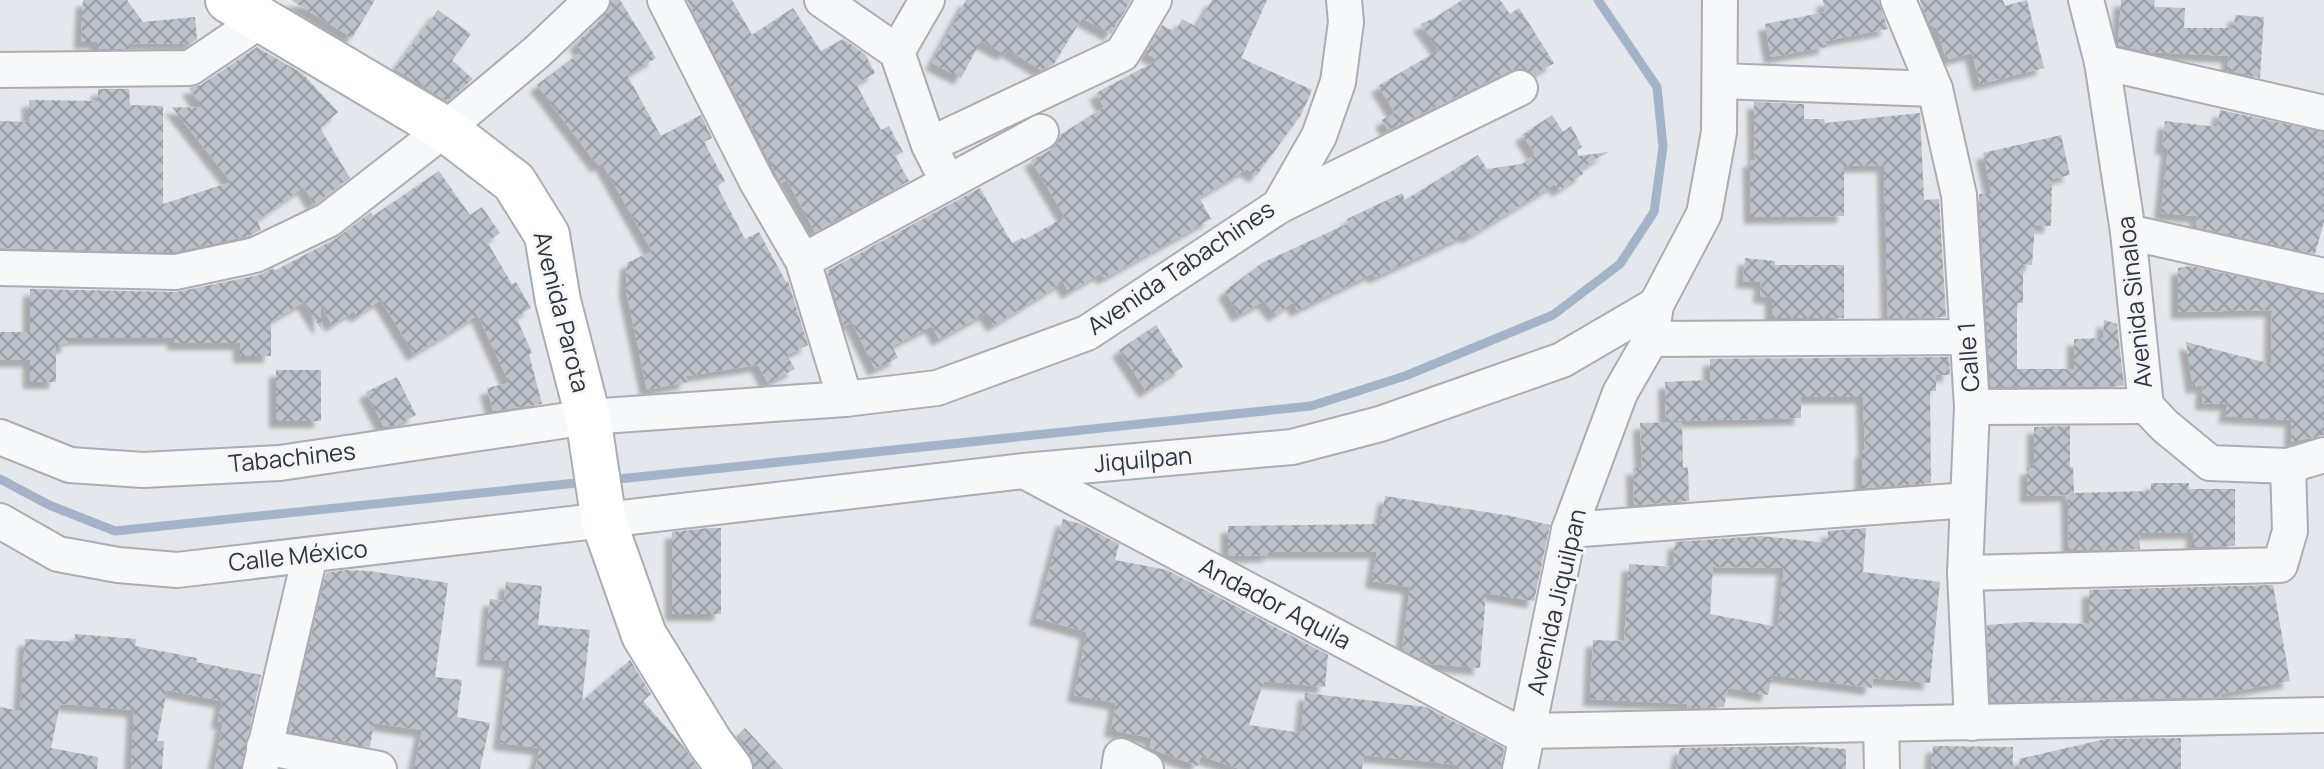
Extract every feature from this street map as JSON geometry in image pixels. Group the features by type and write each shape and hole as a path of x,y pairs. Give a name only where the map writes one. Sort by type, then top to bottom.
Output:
{"street":[{"path":"0,268 176,272 255,255 328,220 445,129 537,52 592,0"},
{"path":"665,0 757,182 803,261 845,399"},
{"path":"822,0 897,52 929,145 947,182"},
{"path":"897,52 927,0"},
{"path":"929,145 1122,54 1154,0"},
{"name":"Avenida Tabachines","path":"588,422 937,388 1087,333 1279,206 1319,136 1338,82 1346,22 1344,0"},
{"name":"Calle 1","path":"1898,0 1935,89 1959,195 1972,407 1965,573 1972,723"},
{"name":"Avenida Sinaloa","path":"2086,0 2102,62 2128,232 2146,406 2210,463 2288,466 2324,455"},
{"path":"1656,305 1704,214 1719,132 1721,3"},
{"path":"0,70 190,68 245,10"},
{"name":"Avenida Parota","path":"245,10 445,129 514,182 547,235 558,301 588,422 601,504 644,635 711,744 730,769"},
{"path":"2102,62 2324,113"},
{"path":"1720,81 1935,89"},
{"path":"1279,206 1520,88"},
{"path":"803,261 1041,132"},
{"path":"2128,232 2324,276"},
{"name":"Avenida Jiquilpan","path":"1525,746 1569,530 1620,393 1651,339 1656,305"},
{"name":"Jiquilpan","path":"601,504 1292,447 1380,424 1562,360 1656,305"},
{"path":"1651,339 1966,337"},
{"path":"1972,407 2146,406"},
{"name":"Tabachines","path":"0,437 70,465 143,470 280,463 588,422"},
{"path":"1965,573 2280,565 2290,531 2288,466"},
{"name":"Andador Aquila","path":"1024,471 1525,746 1881,725 2324,715"},
{"path":"1569,530 1968,500"},
{"name":"Calle México","path":"0,521 58,554 118,565 177,570 310,555 601,504"},
{"path":"310,555 262,758 379,769"},
{"path":"1881,725 1882,769"}],"building":[{"path":"83,0 127,0 143,22 195,17 197,39 190,44 129,43 129,49 97,49 97,42 81,42"},
{"path":"291,0 375,0 352,38"},
{"path":"611,0 620,0 656,58 627,75 661,136 701,115 712,138 704,142 725,181 717,186 745,239 759,232 788,281 808,345 787,355 795,369 768,383 758,365 686,376 687,382 647,390 626,290 627,263 652,251 602,163 598,166 537,85 582,51 576,43 606,15"},
{"path":"687,0 732,0 752,35 793,8 821,51 843,39 865,54 875,73 856,84 881,130 889,126 903,152 895,156 909,181 815,232 787,180 781,183"},
{"path":"966,0 1131,0 1111,34 1082,18 1054,64 1041,70 1007,49 1005,54 981,41 961,78 932,63"},
{"path":"1212,0 1267,0 1241,58 1312,90 1301,115 1256,176 1247,169 1199,197 1211,219 1104,278 1101,273 1068,292 1063,282 994,325 986,313 939,339 932,326 892,346 898,358 875,369 852,322 844,326 827,271 980,188 1012,243 1022,238 1024,240 1065,217 1031,160 1051,150 1058,143 1060,135 1104,107 1096,93 1158,60 1146,53 1162,25 1175,32 1182,19 1197,27"},
{"path":"1462,0 1500,0 1510,14 1519,8 1554,63 1534,75 1522,68 1511,70 1388,130 1382,120 1395,113 1378,86 1439,50 1420,24"},
{"path":"1823,0 1878,0 1888,29 1825,41 1826,47 1771,57 1765,24 1825,12"},
{"path":"1920,0 2003,0 2005,6 2027,0 2044,68 1980,84 1972,53 1946,60 1937,27 1931,28"},
{"path":"2121,0 2155,0 2154,7 2185,8 2184,28 2234,28 2235,15 2264,17 2260,78 2227,70 2229,56 2148,52 2118,45"},
{"path":"438,10 471,34 452,60 473,79 447,101 395,69"},
{"path":"257,47 303,74 338,112 320,128 350,178 314,204 304,187 257,220 261,230 248,236 174,252 0,248 0,121 29,122 29,100 98,101 98,89 129,89 130,105 163,106 163,204 231,182 172,107 202,108 189,88 201,85"},
{"path":"1754,102 1804,104 1804,119 1824,119 1825,123 1920,113 1924,200 1939,199 1946,317 1888,318 1884,165 1844,166 1844,216 1751,217 1750,160 1755,160"},
{"path":"2220,110 2324,132 2324,222 2315,254 2196,227 2197,216 2161,213 2168,148 2162,147 2165,121 2217,127"},
{"path":"1552,115 1563,132 1571,126 1582,147 1577,150 1578,156 1608,152 1581,168 1583,174 1559,190 1555,184 1468,237 1467,234 1375,277 1373,273 1297,310 1293,302 1275,315 1264,301 1239,315 1225,291 1262,263 1349,223 1347,219 1402,193 1405,200 1478,155 1487,169 1522,164 1535,154 1522,135"},
{"path":"2061,135 2070,175 2052,179 2051,226 2035,225 2032,265 2023,264 2023,303 2017,303 2017,369 2074,369 2074,339 2103,338 2104,320 2117,324 2124,386 1991,387 1979,194 1992,194 1983,153"},
{"path":"439,171 470,215 482,207 500,233 487,242 512,284 516,282 531,308 516,317 532,353 529,354 542,404 493,411 487,388 509,383 478,315 414,354 381,300 357,316 354,311 332,325 321,304 321,329 304,302 271,321 271,356 240,356 240,343 174,343 174,338 68,338 68,346 56,346 56,382 30,382 30,360 0,360 0,332 30,332 30,289 176,292 259,275 273,268 274,271 337,238 371,212 373,216"},
{"path":"1745,258 1775,261 1775,265 1844,265 1844,318 1772,318 1772,297 1760,296 1761,282 1743,281"},
{"path":"2190,266 2324,295 2324,435 2291,442 2292,420 2225,416 2228,404 2202,403 2203,385 2193,387 2186,342 2271,364 2272,310 2178,312 2178,268"},
{"path":"1156,325 1183,367 1146,391 1119,350"},
{"path":"1949,357 1950,375 1936,375 1936,391 1930,391 1931,483 1862,488 1862,451 1865,450 1863,397 1801,397 1801,418 1666,421 1665,382 1710,380 1710,359"},
{"path":"276,370 321,370 321,421 276,421"},
{"path":"397,377 416,415 395,426 384,427 366,392"},
{"path":"1682,422 1683,468 1688,467 1689,501 1634,505 1633,468 1642,468 1640,423"},
{"path":"2070,426 2070,467 2073,467 2074,493 2151,491 2151,483 2189,483 2189,489 2235,489 2235,546 2193,547 2193,532 2139,533 2140,549 2069,550 2068,495 2027,496 2027,468 2034,468 2034,427"},
{"path":"1385,496 1550,525 1534,601 1486,593 1480,668 1430,664 1402,649 1410,587 1372,581 1377,552 1270,552 1270,555 1228,556 1228,526 1380,524"},
{"path":"1063,519 1081,524 1119,544 1115,560 1167,570 1328,655 1325,687 1264,681 1249,725 1301,733 1305,693 1426,707 1504,748 1501,769 1459,769 1459,765 1364,755 1362,769 1240,769 1201,756 1198,766 1149,748 1152,738 1111,730 1116,703 1074,695 1087,632 1036,618"},
{"path":"721,528 721,614 672,614 672,532"},
{"path":"1866,528 1863,572 1940,582 1930,683 1873,678 1872,688 1772,675 1768,695 1728,688 1724,707 1687,708 1687,704 1590,699 1593,640 1624,641 1629,564 1673,567 1675,542 1761,536 1827,543 1828,531","holes":["1713,567 1784,568 1778,627 1710,614"]},
{"path":"345,570 448,583 435,677 462,680 457,717 490,723 480,769 414,769 422,730 374,723 370,747 289,731 326,573"},
{"path":"506,582 542,586 538,625 590,630 582,701 630,660 651,694 643,701 699,769 535,769 540,748 500,743 510,661 484,659 490,599 504,601"},
{"path":"2273,585 2290,681 2220,694 2221,697 1991,702 1987,625 2027,622 2089,624 2089,590"},
{"path":"75,634 136,639 135,646 261,675 241,769 214,769 223,722 218,721 222,701 167,690 157,741 164,741 162,769 131,769 134,710 63,704 60,705 51,748 98,757 97,769 0,769 0,707 20,711 25,639 74,642"},
{"path":"745,728 783,769 754,769 750,755 737,736"},
{"path":"2181,738 2181,769 2020,769 2019,759 2106,739"},
{"path":"1799,746 1846,749 1846,769 1676,769 1680,748"},
{"path":"1933,746 2013,747 2013,769 1931,769"}],"waterway":[{"path":"609,480 1311,406 1405,376 1553,315 1620,264 1654,212 1663,147 1657,87 1598,0"},
{"path":"0,479 49,505 115,531 586,482"}]}
